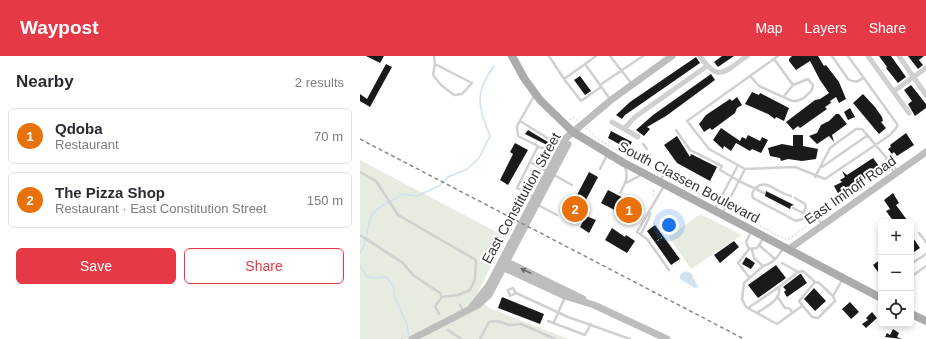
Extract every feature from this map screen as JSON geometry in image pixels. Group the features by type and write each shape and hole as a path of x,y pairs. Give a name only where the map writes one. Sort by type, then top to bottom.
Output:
{"main road":[{"name":"South Classen Boulevard","path":"512,56 535,94 552,113 573,132 608,154 661,182 719,209 752,230 787,245 878,296"},
{"name":"East Constitution Street","path":"503,264 531,195 547,172 566,138 664,58 672,56"},
{"name":"East Imhoff Road","path":"787,245 897,173 926,152"},
{"name":"East Constitution Street","path":"408,338 424,333 462,309 471,308 485,291 503,264 537,204 547,172"},
{"path":"503,264 550,286 565,296 594,305"},
{"path":"550,286 573,292 594,305 667,339"},
{"path":"914,315 926,321"}],"street":[{"path":"700,56 707,66 716,73 724,72 747,56"},
{"path":"868,56 910,113"},
{"path":"899,56 926,95"},
{"path":"624,129 635,117 707,66"},
{"path":"894,91 926,68"},
{"path":"612,122 638,137"}],"lane":[{"path":"434,56 435,64 433,75 441,85 454,95 462,94 472,83 435,64"},
{"path":"549,56 581,101 643,56"},
{"path":"564,79 596,56"},
{"path":"610,56 632,84"},
{"path":"778,56 687,120 709,149 745,168 795,167 800,168 815,177 828,179 896,131 897,124 848,56"},
{"path":"832,56 848,79 852,82 859,82 863,78"},
{"path":"774,59 793,85"},
{"path":"585,64 611,100"},
{"path":"750,76 759,86 784,96 798,101 812,90 813,86 808,79 793,85 784,96"},
{"path":"520,121 552,141 548,149 538,146 518,136 517,126 535,94"},
{"path":"815,177 822,167 830,148 856,129 862,129 868,135 897,173"},
{"path":"676,130 690,150 722,166 720,170 764,193"},
{"path":"822,167 868,135"},
{"path":"643,144 647,149"},
{"path":"531,195 517,188 538,146"},
{"path":"600,169 608,154"},
{"path":"530,162 572,185"},
{"path":"620,193 626,183 627,173 624,162"},
{"path":"719,209 738,165"},
{"path":"641,234 649,218 668,166"},
{"path":"719,209 739,181 745,168"},
{"path":"360,172 376,181 390,206 398,216 476,260 475,279 470,290 458,295 442,296"},
{"path":"626,183 644,173"},
{"path":"791,196 766,185 760,185 754,189 752,194 753,198 796,221 815,216 821,222"},
{"path":"793,208 803,213 806,208 805,204 795,198"},
{"path":"537,204 557,215"},
{"path":"650,213 637,232 647,239 670,269"},
{"path":"752,230 746,242 754,258 763,266"},
{"path":"919,233 926,242"},
{"path":"360,235 403,263 413,275 440,293 442,296"},
{"path":"749,277 738,263 751,250 760,245 764,236"},
{"path":"760,245 775,259"},
{"path":"787,245 768,265 763,266 749,277 744,283 742,299 747,308 778,324 802,306"},
{"path":"914,262 926,254"},
{"path":"782,263 798,272 803,271 833,296 835,301 818,318 812,317 802,306 800,299 815,282"},
{"path":"914,275 926,266"},
{"path":"747,308 779,287 798,272"},
{"path":"833,296 843,278"},
{"path":"756,313 775,300 779,287"},
{"path":"516,294 558,312 630,339"},
{"path":"439,314 435,306 442,296"},
{"path":"554,322 565,296"},
{"path":"777,296 785,308 789,308 792,312"},
{"path":"548,320 585,335 591,324"},
{"path":"480,339 489,322 497,321 507,325 524,324 554,339"},
{"path":"448,330 461,339"}],"path":[{"path":"570,120 573,117 576,120"},
{"name":"South Classen Boulevard","path":"588,129 599,140 661,182 719,209 787,245"},
{"path":"507,240 508,235 531,195 547,172 560,138"},
{"path":"653,198 661,182"},
{"path":"649,218 653,220 681,260 670,269"},
{"path":"787,245 821,222"},
{"path":"653,244 664,236"},
{"path":"400,339 408,338"}],"shaded area":[{"path":"360,160 506,237 476,296 489,308 568,339 360,339"},
{"path":"700,214 742,235 691,269 669,237"}],"water":[{"path":"685,271 691,273 698,287 695,288 680,279 680,275"}],"building":[{"path":"366,56 384,56 380,63"},
{"path":"722,56 734,56 718,67 714,62"},
{"path":"792,56 818,56 824,66 826,65 839,82 846,99 839,103 836,97 825,107 827,109 800,128 798,126 793,130 786,122 815,100 820,99 829,93 810,61 796,70 789,61"},
{"path":"879,56 891,56 906,77 898,83"},
{"path":"908,56 924,56 919,60 923,65 918,69"},
{"path":"696,57 700,63 625,115 622,119 616,115 630,102"},
{"path":"386,64 392,67 370,107 360,101 360,94 367,99"},
{"path":"711,74 715,80 666,116 647,127 650,129 644,136 636,130 653,115"},
{"path":"580,76 591,91 585,95 574,80"},
{"path":"911,85 926,104 926,108 915,116 908,104 912,101 904,90"},
{"path":"752,92 759,95 760,93 789,108 784,121 776,117 775,119 768,114 745,104"},
{"path":"863,94 882,117 883,121 881,122 886,128 879,134 853,103"},
{"path":"737,97 742,105 737,108 735,113 712,130 710,128 704,132 699,124 706,115 730,99 732,101"},
{"path":"850,108 855,117 848,120 844,112"},
{"path":"836,114 839,114 847,124 832,135 834,142 829,136 817,144 809,136 817,133 821,125 829,121"},
{"path":"721,128 740,141 742,137 746,139 748,135 760,141 762,137 768,140 761,153 752,149 750,151 736,143 731,151 724,146 723,149 713,140"},
{"path":"528,130 548,142 547,145 525,134"},
{"path":"611,131 632,142 628,149 608,138"},
{"path":"906,133 914,145 897,156 894,152 892,154 888,149 891,147 890,145"},
{"path":"793,135 803,135 803,146 818,149 816,159 802,161 788,159 781,161 780,158 770,156 768,148 782,144 793,146"},
{"path":"677,136 690,157 691,154 717,167 710,181 677,163 664,145"},
{"path":"515,143 528,150 508,185 500,180 513,154 510,152"},
{"path":"873,158 879,166 872,170 874,172 854,187 846,191 844,190 839,195 834,186 842,182 840,180 845,177 842,171 847,175"},
{"path":"589,172 598,177 577,217 568,212"},
{"path":"608,190 639,206 632,219 601,203"},
{"path":"766,191 794,205 791,206 790,209 765,196"},
{"path":"893,193 899,203 896,205 906,219 892,219 886,211 890,209 884,200"},
{"path":"586,216 596,220 589,233 580,227"},
{"path":"655,225 680,259 671,265 647,231"},
{"path":"612,228 625,237 626,235 635,241 627,253 605,240"},
{"path":"914,239 920,248 914,252"},
{"path":"734,241 739,247 720,263 714,255"},
{"path":"746,257 755,263 751,269 742,264"},
{"path":"878,261 878,272 873,265"},
{"path":"776,265 786,278 758,298 748,285"},
{"path":"800,274 807,283 787,297 784,292 786,290 783,287"},
{"path":"814,288 826,301 815,311 804,299"},
{"path":"502,297 544,314 540,324 498,308"},
{"path":"850,302 859,312 851,319 842,309"},
{"path":"872,312 877,318 866,328 862,324 868,320 866,318"},
{"path":"893,329 899,333 897,337 902,339 885,337 887,333 890,335"}],"waterway":[{"path":"360,253 365,242 370,219 378,208 402,194 417,196 439,186 448,177 467,169 479,158 490,136 481,108 481,92 483,84 494,66"},
{"path":"360,265 367,277 386,277 394,287 394,295 407,324 409,337"}],"railway":[{"path":"360,139 744,339"}],"place":[{"name":"The Pizza Shop","path":"575,209"},
{"name":"Qdoba","path":"629,210"}]}
